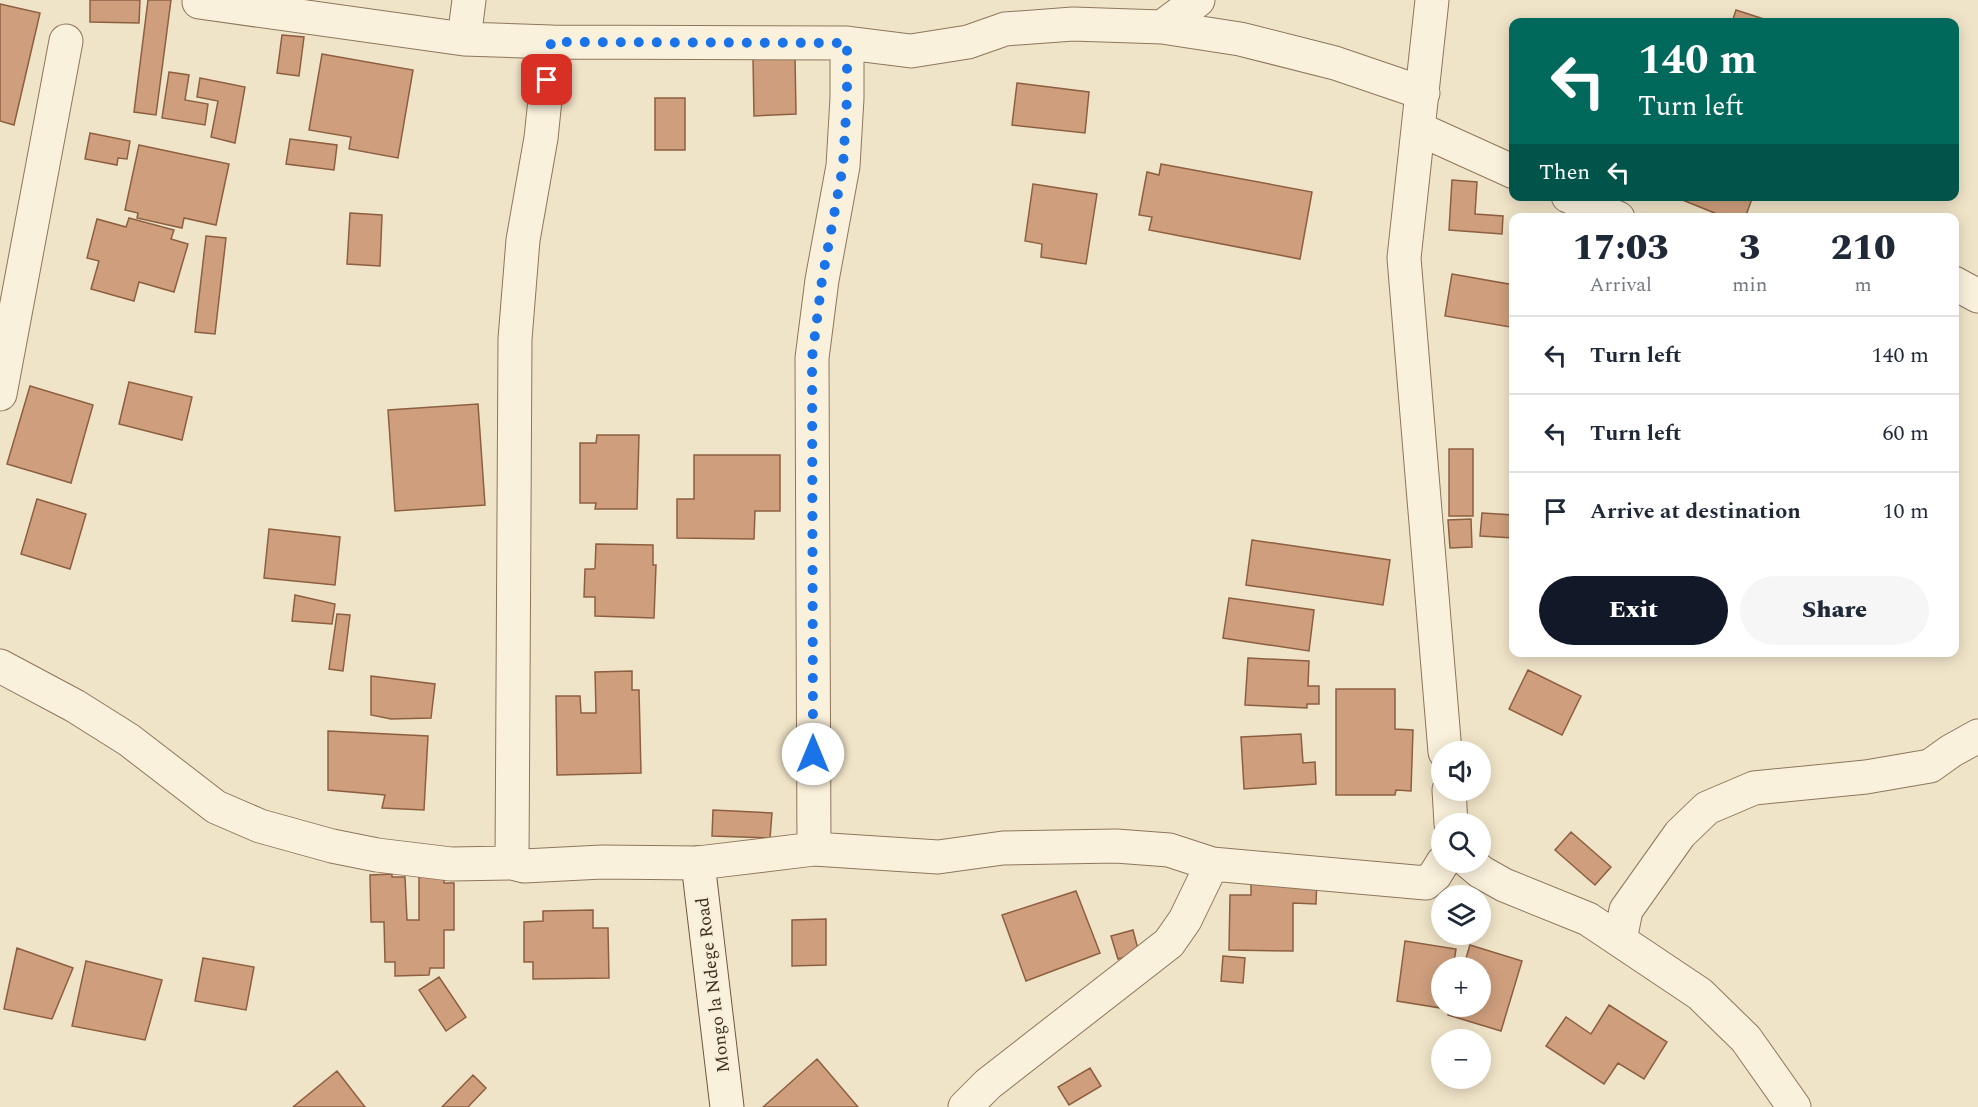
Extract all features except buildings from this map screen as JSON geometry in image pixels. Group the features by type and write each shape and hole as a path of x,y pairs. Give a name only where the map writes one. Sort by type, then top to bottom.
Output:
{"street":[{"path":"464,39 469,0"},
{"path":"1162,27 1198,0"},
{"path":"1432,0 1404,258 1444,741"},
{"path":"199,2 464,39 551,42 847,43 911,51 968,42 1005,30 1074,24 1162,27 1240,39 1335,63 1423,93"},
{"path":"0,394 66,40"},
{"path":"512,863 515,339 523,240 541,138 551,42"},
{"path":"814,849 812,358 822,280 843,166 847,43"},
{"path":"1419,129 1509,170"},
{"path":"1579,201 1606,213"},
{"path":"1959,286 1978,296"},
{"path":"0,666 75,706 129,740 216,807 260,826 332,846 377,855 451,864 512,863 524,866 602,862 698,862 814,849 938,857 1003,848 1116,846 1169,850 1212,864 1426,884 1436,873"},
{"path":"1620,940 1626,910 1680,834 1707,808 1754,788 1866,777 1930,766 1978,736"},
{"name":"Mongo la Ndege Road","path":"698,862 728,1107"},
{"path":"965,1107 988,1084 1169,943 1185,920 1212,864"},
{"path":"1483,873 1504,885 1588,919 1700,994 1746,1039 1794,1107"}],"route":[{"path":"547,80 551,42 847,43 843,166 837,209 822,280 812,358 813,754"}]}
